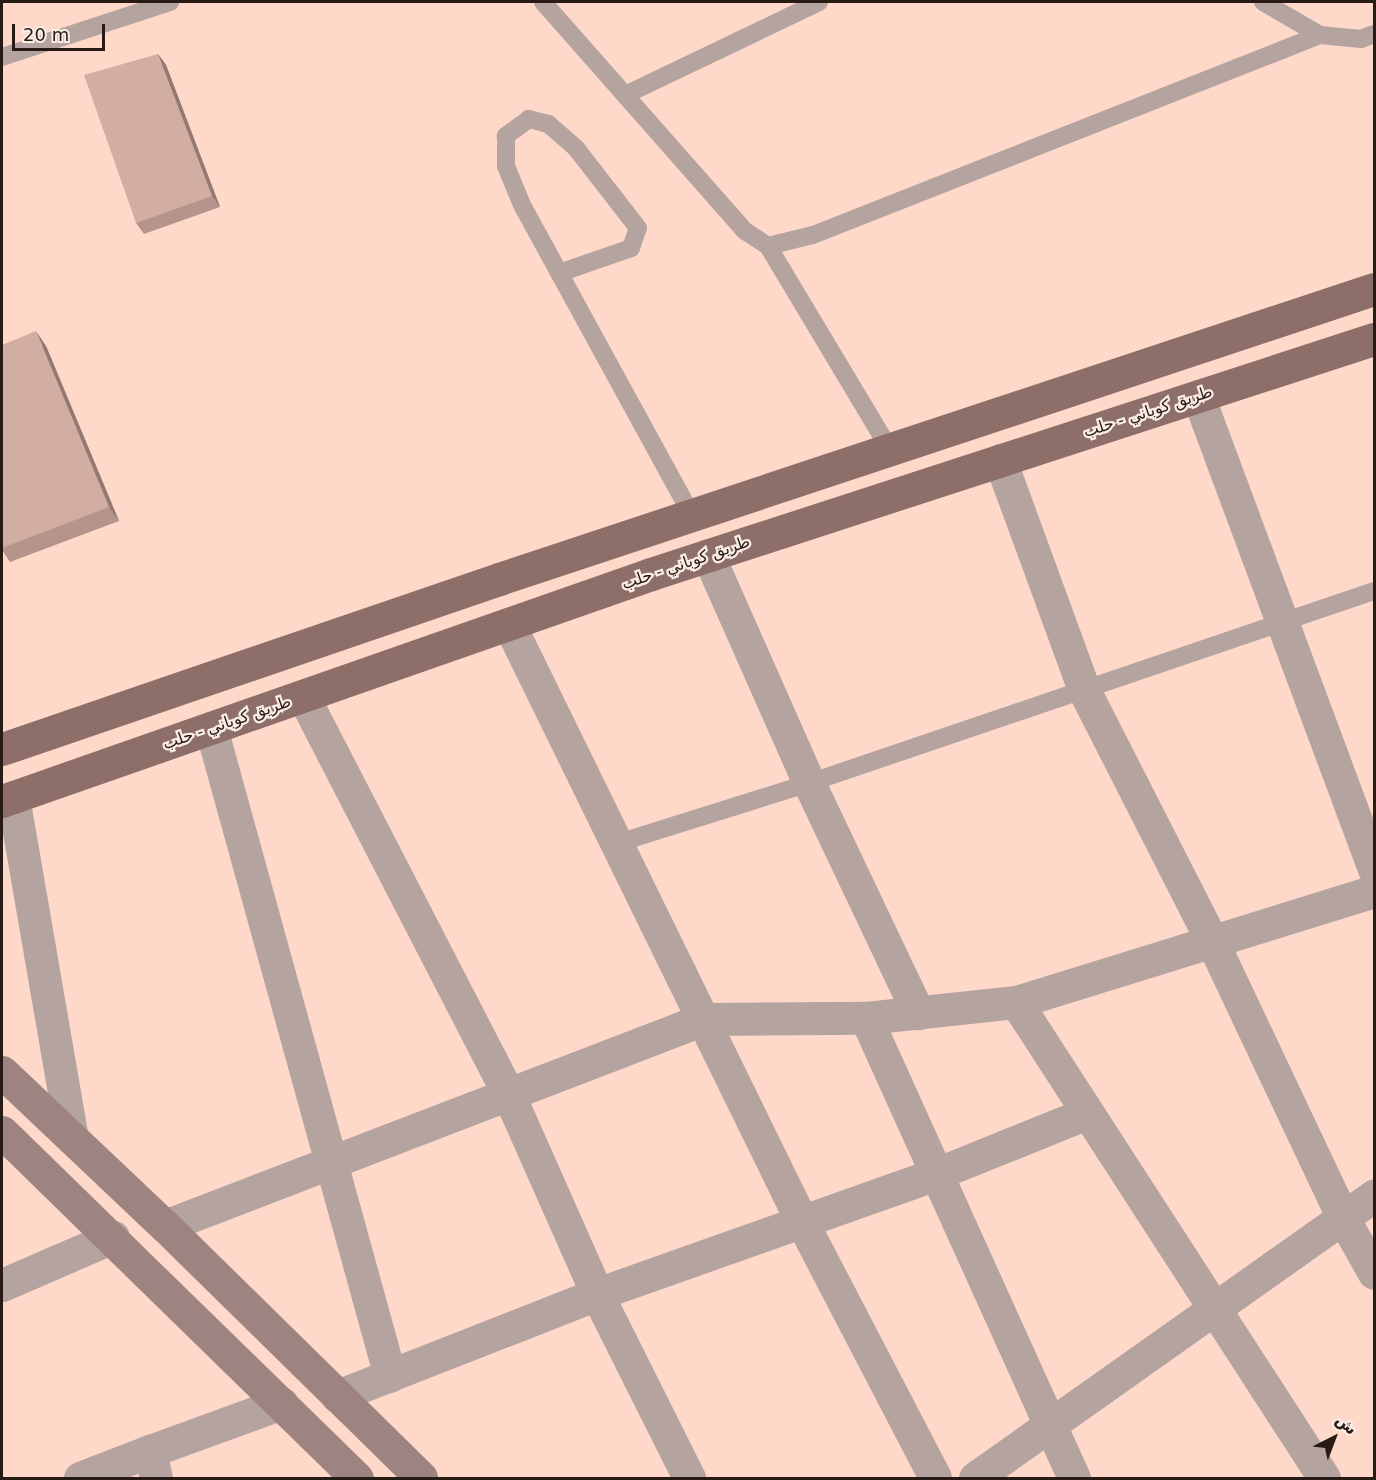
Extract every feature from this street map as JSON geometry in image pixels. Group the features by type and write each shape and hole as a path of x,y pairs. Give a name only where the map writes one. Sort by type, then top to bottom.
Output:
{"main road":[{"path":"2,749 636,534 1374,289"},
{"name":"طريق كوباني - حلب","path":"7,799 651,574 1374,339"},
{"path":"636,534 651,574"}],"street":[{"path":"1198,396 1374,869"},
{"path":"1000,460 1084,690 1212,941 1343,1218 1374,1273"},
{"path":"708,555 809,783 918,1013"},
{"path":"509,624 802,1222 935,1479"},
{"path":"303,696 508,1093 597,1294 689,1479"},
{"path":"211,728 390,1376"},
{"path":"7,799 72,1138"},
{"path":"165,1226 333,1164 508,1093 704,1019 866,1018 1016,1002 1374,891"},
{"path":"1016,1002 1212,1309 1324,1479"},
{"path":"866,1018 1048,1426 1074,1479"},
{"path":"2,1072 165,1226 421,1479"},
{"path":"338,1396 597,1294 936,1174 1087,1113"},
{"path":"2,1132 282,1403 357,1479"},
{"path":"975,1479 1374,1196"},
{"path":"2,1285 112,1237"},
{"path":"80,1479 153,1465 282,1403"}],"lane":[{"path":"2,57 171,2"},
{"path":"543,2 745,231 768,246 890,450"},
{"path":"625,95 819,2"},
{"path":"1263,2 1320,35 1361,39 1374,34"},
{"path":"768,246 813,235 1320,35"},
{"path":"560,273 631,248 638,228 576,148 548,124 529,119 506,136 506,166 522,205 692,516"},
{"path":"618,843 809,783 1374,591"}],"building":[{"path":"158,54 212,196 136,223 84,75"},
{"path":"36,331 109,507 2,548 2,345"}]}
